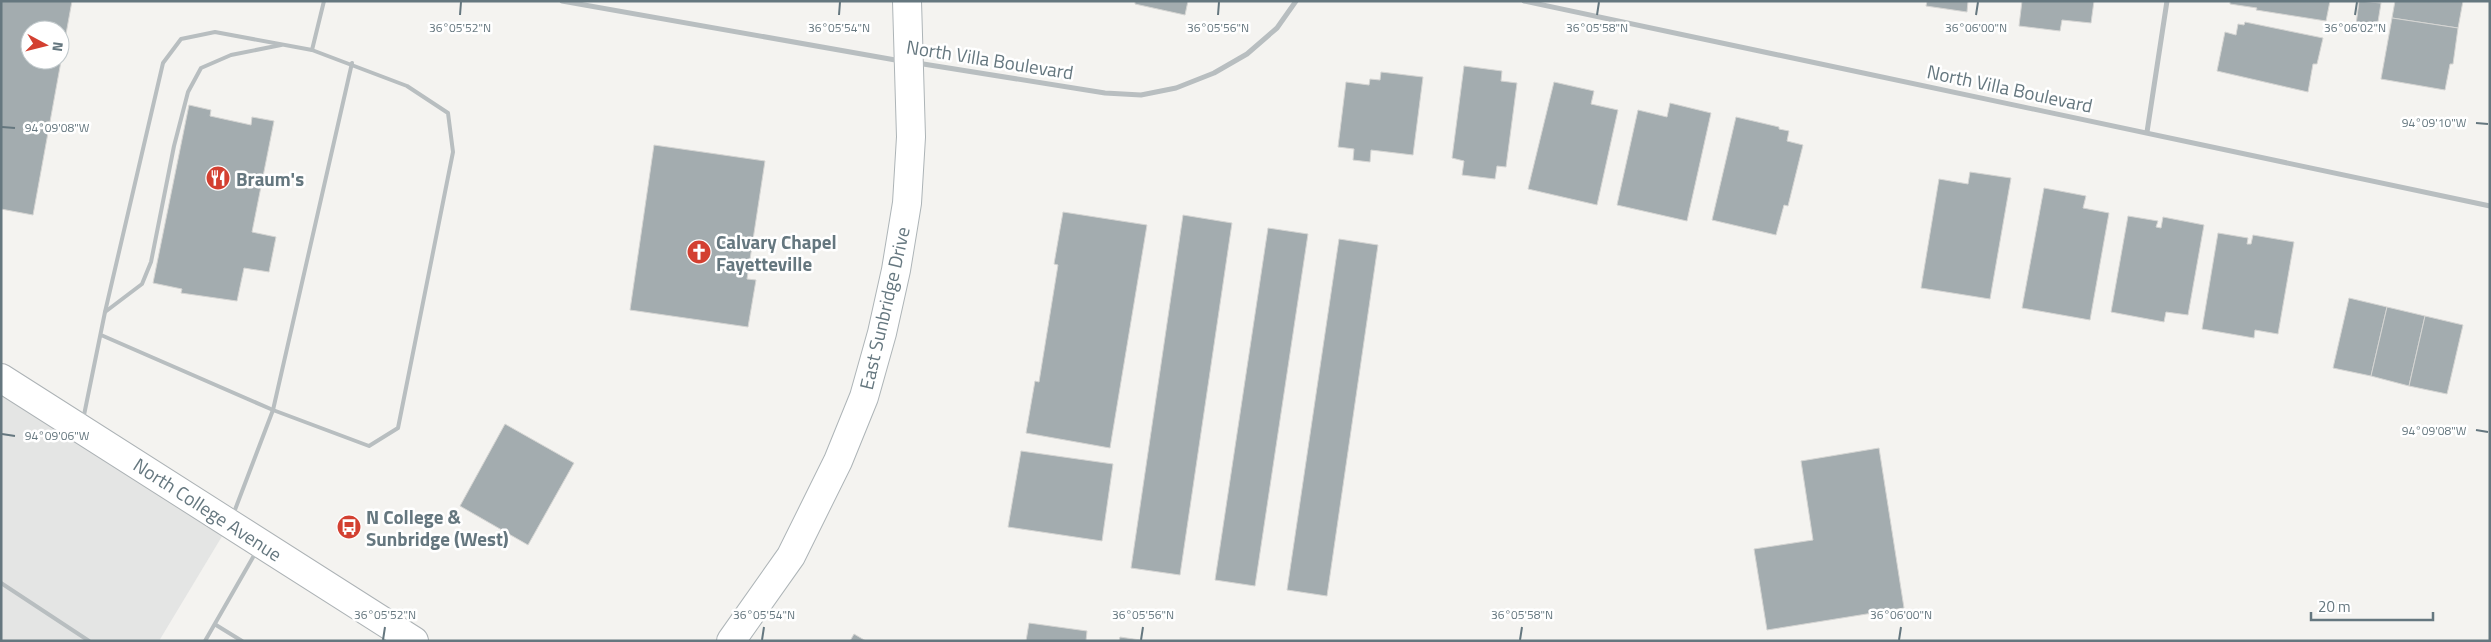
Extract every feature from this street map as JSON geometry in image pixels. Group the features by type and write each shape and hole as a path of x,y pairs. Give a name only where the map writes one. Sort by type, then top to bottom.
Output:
{"street":[{"name":"North Villa Boulevard","path":"562,1 910,62 1105,93 1141,95 1176,88 1214,73 1247,54 1277,28 1296,1"},
{"name":"East Sunbridge Drive","path":"730,641 791,556 838,461 864,397 888,306 907,203 911,138 907,1"},
{"name":"North Villa Boulevard","path":"1524,1 2490,206"},
{"path":"2147,132 2168,1"},
{"name":"North College Avenue","path":"1,378 414,641"}],"lane":[{"path":"312,50 324,1"},
{"path":"82,429 105,312 163,63 180,40 215,32 312,50 352,63 407,86 448,113 453,152 398,428 369,446 273,410 101,335"},
{"path":"105,312 142,284 151,262 174,146 188,92 201,68 231,55 283,44"},
{"path":"230,523 273,410 352,63"},
{"path":"205,641 216,625 261,544"},
{"path":"1,583 89,641"},
{"path":"216,625 242,641"}],"shaded area":[{"path":"1,378 230,523 159,641 1,641"}],"building":[{"path":"1,1 72,1 69,20 20,20 20,70 59,70 33,215 1,209"},
{"path":"1135,1 1188,1 1185,15 1135,4"},
{"path":"1927,1 1968,1 1967,12 1926,6"},
{"path":"2022,1 2094,1 2091,23 2062,20 2060,31 2019,26"},
{"path":"2230,1 2330,1 2326,21 2256,10 2257,8 2230,4"},
{"path":"2359,1 2381,3 2377,28 2356,25"},
{"path":"2395,1 2463,1 2458,28 2392,18"},
{"path":"2392,18 2458,28 2453,64 2450,64 2445,90 2381,79"},
{"path":"2245,22 2323,38 2317,64 2313,64 2308,92 2217,71 2225,32 2236,35 2238,24 2244,25"},
{"path":"1464,66 1502,71 1501,81 1517,83 1506,167 1497,166 1495,179 1462,175 1464,161 1452,158"},
{"path":"1381,72 1423,77 1413,155 1371,150 1370,162 1353,160 1354,149 1338,147 1346,82 1369,85 1370,79 1380,80"},
{"path":"1554,82 1594,91 1591,104 1618,110 1597,205 1528,189"},
{"path":"1670,103 1711,113 1687,221 1617,205 1638,110 1667,117"},
{"name":"Braum's","path":"189,105 211,110 210,116 251,125 252,117 274,121 252,232 276,237 269,272 244,268 237,301 181,293 182,289 153,283"},
{"path":"1736,117 1789,131 1787,141 1803,145 1788,206 1784,205 1776,235 1712,220"},
{"path":"654,145 765,161 747,279 756,280 748,327 630,310"},
{"path":"1970,172 2011,178 1990,299 1921,288 1939,179 1968,184"},
{"path":"2044,188 2086,196 2083,208 2109,213 2090,320 2022,308"},
{"path":"1063,212 1147,225 1110,448 1026,433 1035,381 1039,382 1058,265 1054,264"},
{"path":"1183,215 1232,223 1180,575 1131,568"},
{"path":"2128,216 2158,221 2156,227 2161,228 2163,217 2204,225 2188,315 2166,312 2164,322 2111,312"},
{"path":"1268,228 1308,234 1255,586 1215,580"},
{"path":"2218,233 2248,238 2247,244 2251,244 2253,235 2294,242 2278,334 2255,330 2254,338 2202,329"},
{"path":"1339,239 1378,245 1327,596 1287,590"},
{"path":"2349,298 2387,307 2371,376 2333,368"},
{"path":"2387,307 2425,316 2409,386 2371,376"},
{"path":"2425,316 2463,325 2447,394 2409,386"},
{"path":"505,424 574,463 528,545 460,506"},
{"path":"1879,448 1904,608 1767,630 1754,549 1813,540 1801,461"},
{"path":"1021,451 1113,464 1102,541 1008,527"},
{"path":"1029,623 1087,631 1086,641 1026,641"},
{"path":"854,634 866,641 850,641"},
{"path":"1120,637 1147,641 1119,641"}],"place":[{"name":"Braum's","path":"218,178"},
{"name":"Calvary Chapel Fayetteville","path":"699,252"},
{"name":"N College & Sunbridge (West)","path":"349,527"}]}
